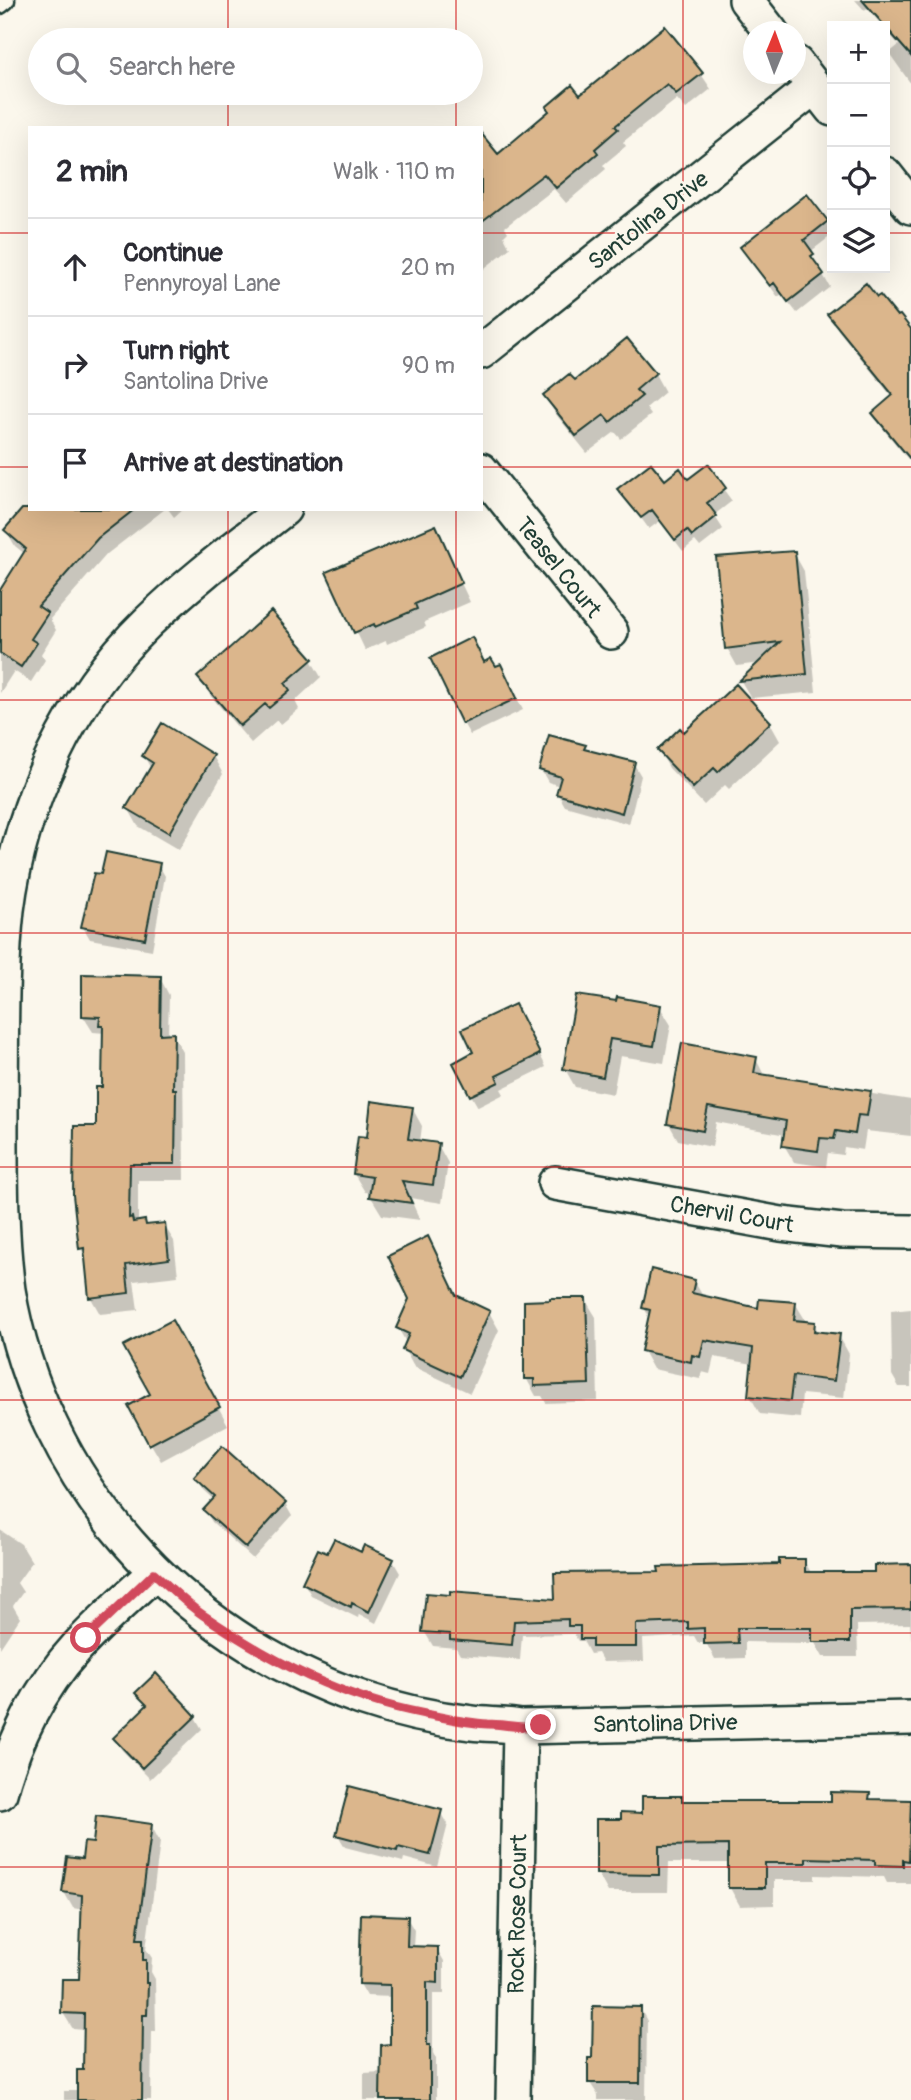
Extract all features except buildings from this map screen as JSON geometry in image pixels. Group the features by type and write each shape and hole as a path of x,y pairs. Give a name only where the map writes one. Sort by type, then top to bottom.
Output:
{"street":[{"path":"746,0 762,21"},
{"name":"Santolina Drive","path":"483,350 814,87"},
{"path":"890,180 911,207"},
{"name":"Teasel Court","path":"483,472 611,632"},
{"name":"Santolina Drive","path":"281,511 191,583 145,624 114,658 63,737 37,793 9,896 3,959 0,1203 2,1250 23,1355 39,1400 66,1456 99,1507 154,1573 202,1614 227,1632 323,1685 397,1709 473,1723 520,1727 911,1718"},
{"name":"Chervil Court","path":"555,1183 781,1224 842,1231 911,1233"},
{"path":"0,1793 19,1738 49,1684 76,1648 154,1573"},
{"name":"Rock Rose Court","path":"513,2100 520,1727"}],"lane":[{"path":"0,4 5,0"}],"route":[{"path":"86,1638 154,1573 227,1632 323,1685 397,1709 458,1721 520,1727 541,1725"}]}
